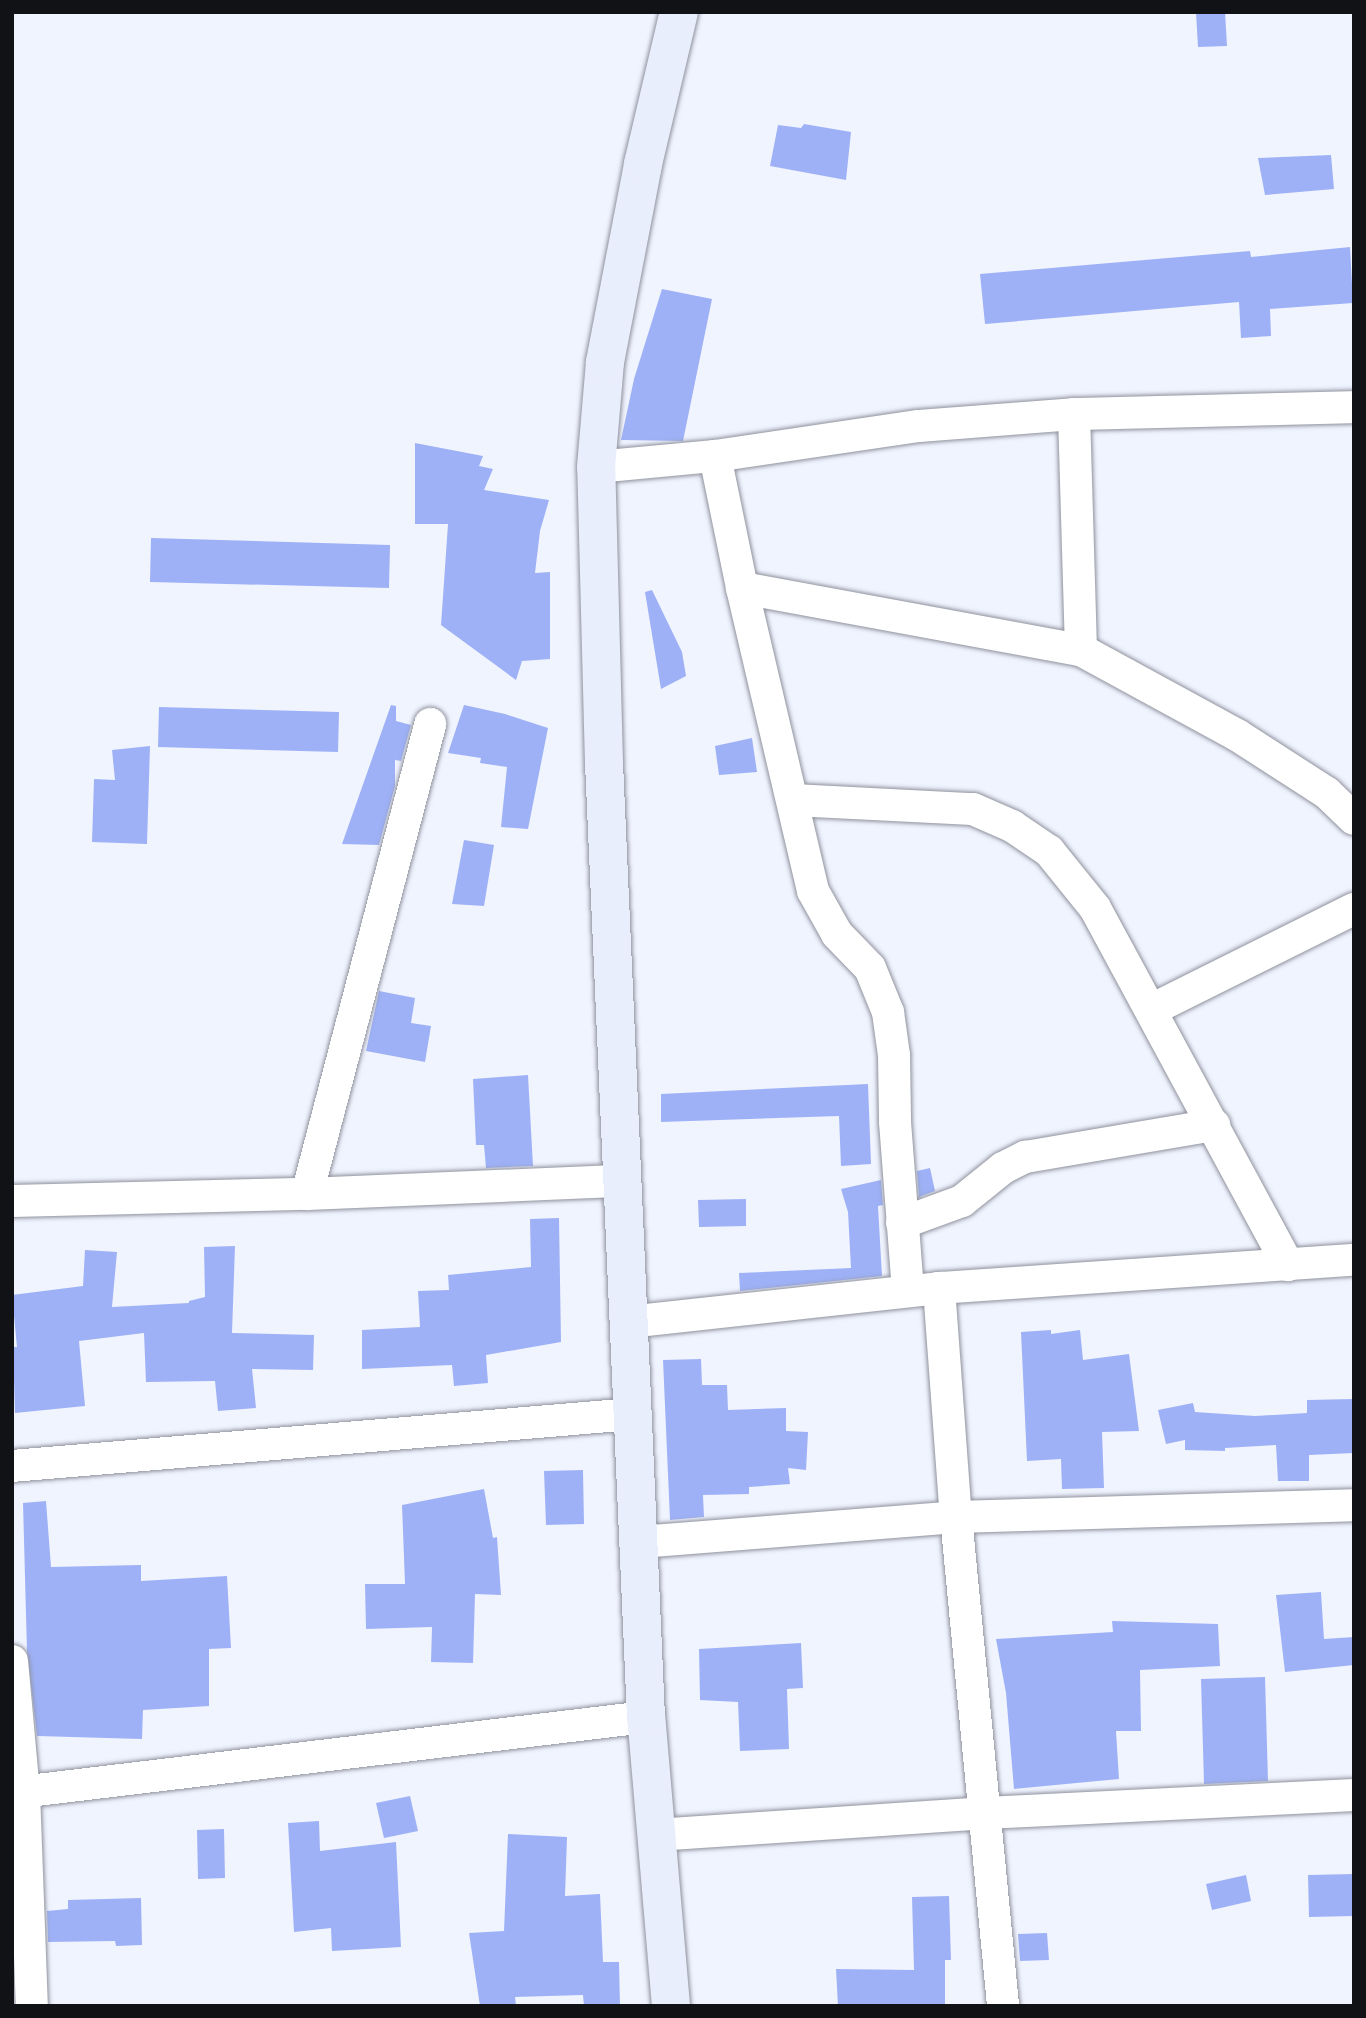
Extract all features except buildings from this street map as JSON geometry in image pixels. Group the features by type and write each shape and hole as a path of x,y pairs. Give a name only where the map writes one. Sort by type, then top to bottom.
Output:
{"street":[{"path":"671,2006 646,1717 604,750 596,467 605,362 643,164 679,12"},
{"path":"596,467 715,456 919,426 1074,414 1354,407"},
{"path":"1074,414 1081,650"},
{"path":"715,456 742,588 813,891 837,934 870,968 888,1012 894,1055 908,1291"},
{"path":"742,588 1081,650 1237,735 1327,793 1354,819"},
{"path":"307,1194 430,724"},
{"path":"793,800 973,808 1012,826 1049,851 1095,908 1288,1265"},
{"path":"1151,1010 1354,909"},
{"path":"902,1223 962,1201 1003,1168 1025,1157 1214,1125"},
{"path":"12,1201 307,1194 622,1181"},
{"path":"628,1322 939,1288 1354,1260"},
{"path":"939,1288 956,1517 1003,2006"},
{"path":"12,1466 633,1414"},
{"path":"640,1542 956,1517 1354,1505"},
{"path":"12,1661 32,2006"},
{"path":"18,1793 646,1717"},
{"path":"656,1835 986,1813 1354,1795"}]}
